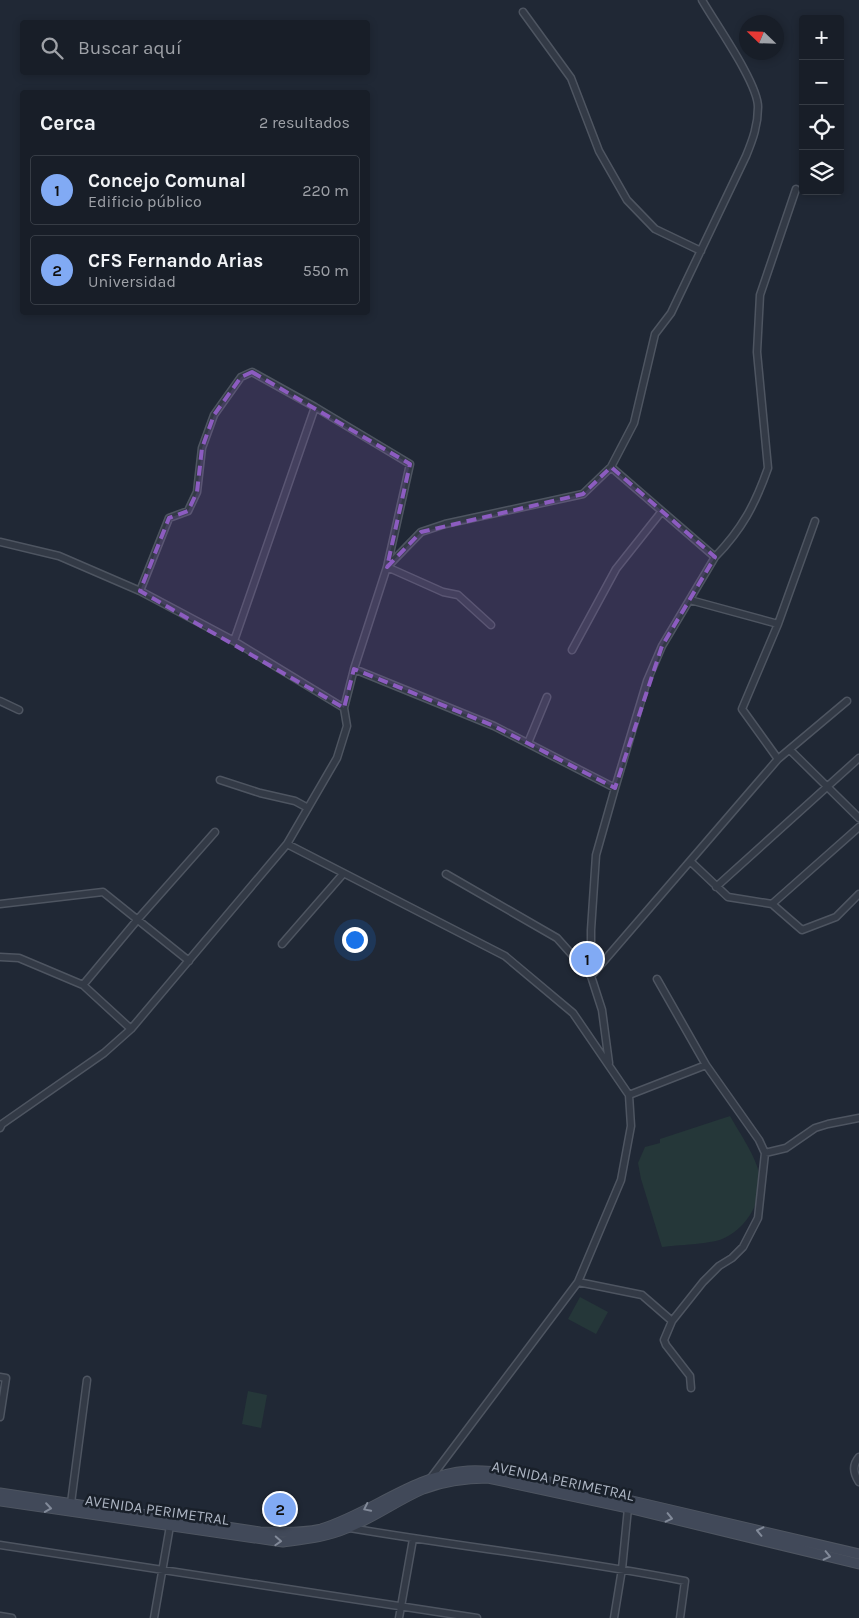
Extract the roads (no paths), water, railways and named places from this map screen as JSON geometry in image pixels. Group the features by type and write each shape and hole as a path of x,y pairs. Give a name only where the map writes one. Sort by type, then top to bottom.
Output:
{"main road":[{"name":"AVENIDA PERIMETRAL","path":"0,1493 260,1532 297,1532 320,1529 430,1479 467,1471 494,1471 629,1500 859,1554"},
{"name":"AVENIDA PERIMETRAL","path":"0,1501 283,1542 325,1536 349,1528 423,1489 445,1482 466,1478 488,1478 628,1508 859,1564"}],"street":[{"path":"387,567 420,532 446,524 583,494 611,467 634,424 655,334 671,313 756,132 758,105 749,79 702,0"},
{"path":"523,12 571,78 599,152 627,200 655,229 701,251"},
{"path":"609,1065 602,1010 591,976 590,930 596,855 614,788 647,681 662,646 715,557 730,542 743,524 762,487 768,468 757,352 760,295 796,189"},
{"path":"0,1128 2,1124 104,1052 131,1029 287,844 337,758 347,726 344,708 354,669 387,567 410,464 252,372 241,377 214,415 202,448 197,492 188,511 169,518 140,591"},
{"path":"234,641 315,407"},
{"path":"611,467 715,557"},
{"path":"572,650 616,569 662,512"},
{"path":"778,759 742,709 778,624 815,521"},
{"path":"0,542 59,556 140,591 234,641 344,708"},
{"path":"387,567 443,592 458,595 491,625"},
{"path":"690,600 778,624"},
{"path":"354,669 494,726 614,788"},
{"path":"528,743 547,697"},
{"path":"0,701 19,710"},
{"path":"591,976 778,759 846,701"},
{"path":"790,750 859,818"},
{"path":"716,886 859,758"},
{"path":"220,780 260,793 295,801 308,808"},
{"path":"772,904 859,827"},
{"path":"83,985 215,832"},
{"path":"287,844 505,956 574,1013 629,1095 631,1126 621,1180 578,1282 430,1479"},
{"path":"690,861 728,897 772,904 802,930 836,917 859,894"},
{"path":"282,944 343,874"},
{"path":"446,874 557,938 591,976"},
{"path":"0,904 103,892 189,961"},
{"path":"0,957 20,958 83,985 131,1029"},
{"path":"657,979 706,1065 760,1140 765,1153 758,1218 743,1247 732,1258 719,1266 703,1282 672,1321 664,1340 690,1376 691,1388"},
{"path":"629,1095 706,1065"},
{"path":"765,1153 786,1148 815,1128 859,1118"},
{"path":"578,1282 642,1295 672,1321"},
{"path":"0,1377 6,1378 0,1417"},
{"path":"70,1503 87,1380"},
{"path":"859,1456 854,1467 854,1473 859,1482"},
{"path":"614,1618 622,1569 628,1508"},
{"path":"154,1618 170,1526"},
{"path":"349,1528 412,1539 622,1569 685,1581 680,1618"},
{"path":"399,1618 412,1539"},
{"path":"0,1545 477,1618"},
{"path":"0,1616 12,1618"}],"place":[{"name":"Concejo Comunal","path":"587,959"},
{"name":"CFS Fernando Arias","path":"280,1509"}]}
